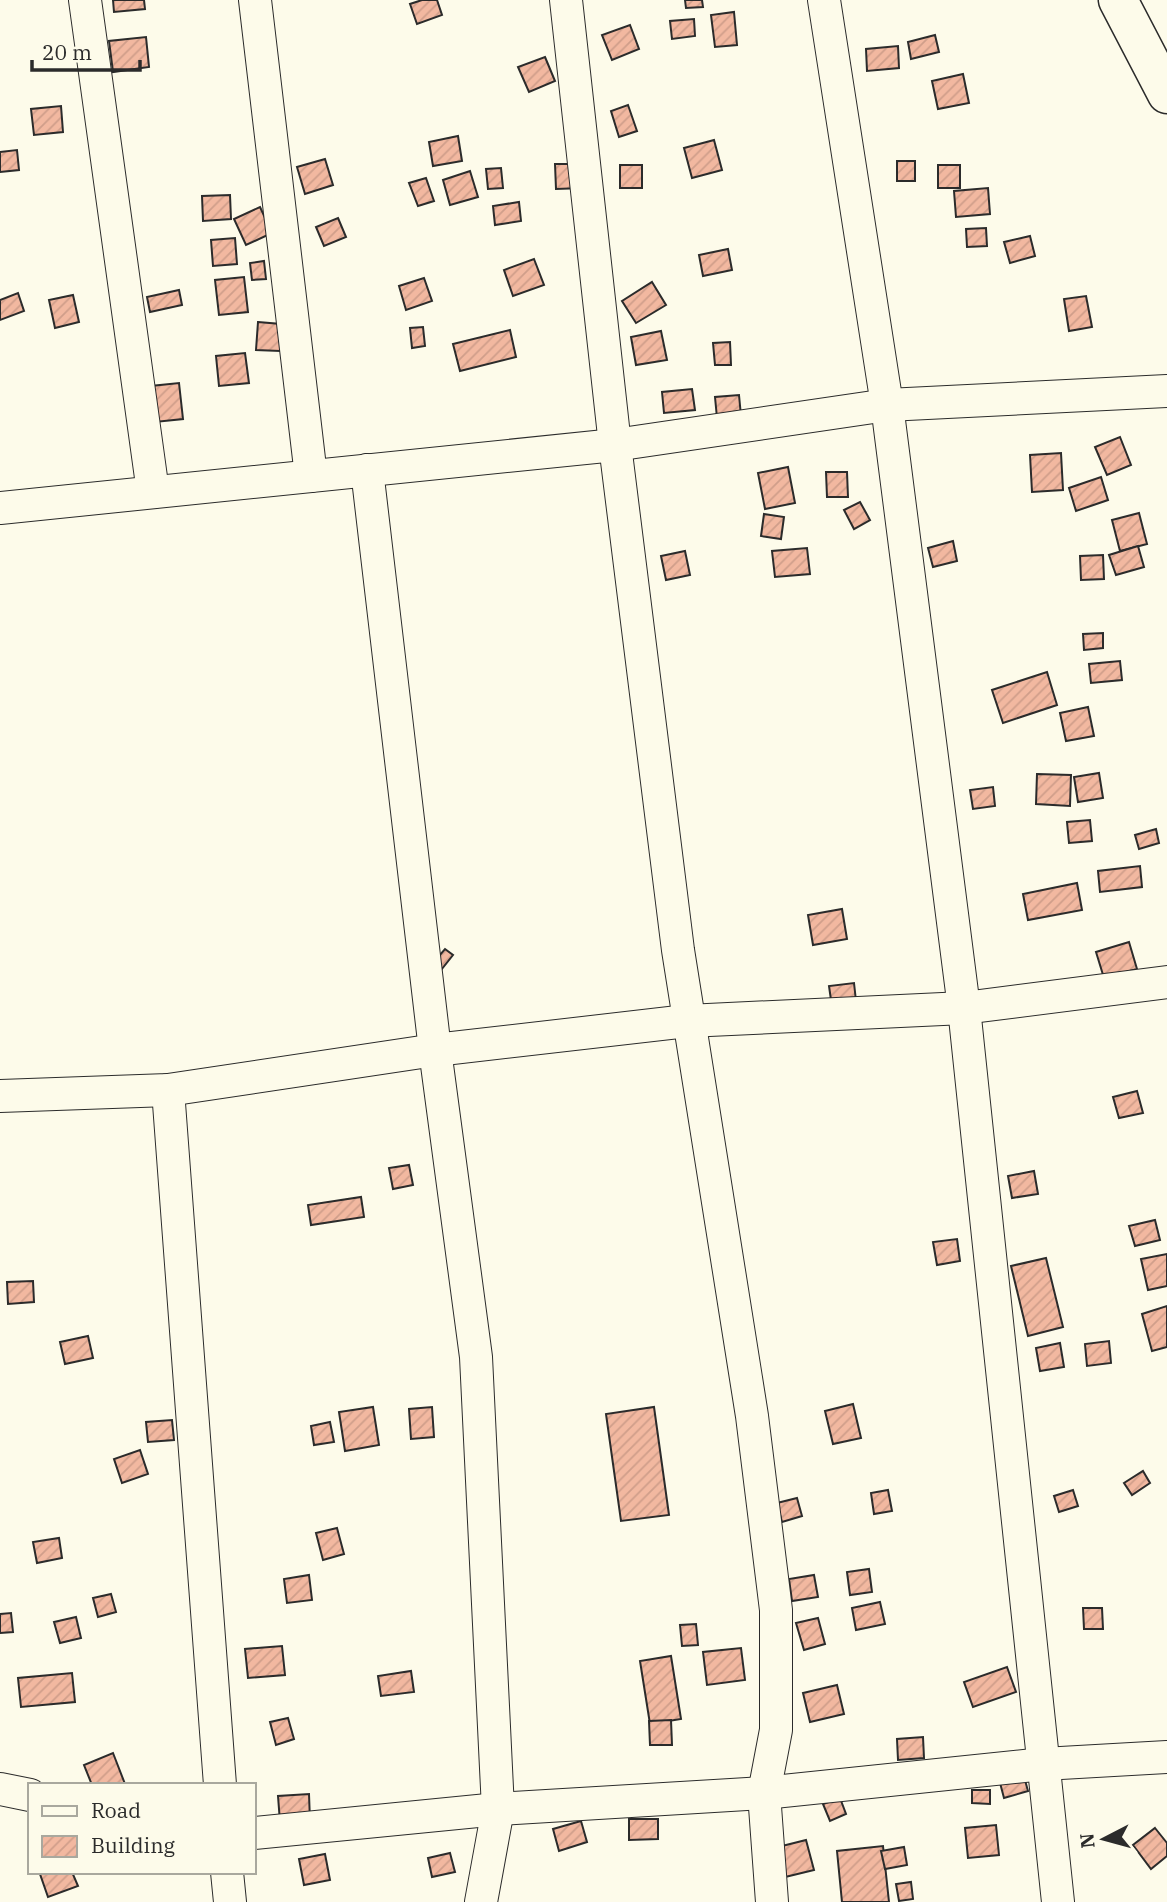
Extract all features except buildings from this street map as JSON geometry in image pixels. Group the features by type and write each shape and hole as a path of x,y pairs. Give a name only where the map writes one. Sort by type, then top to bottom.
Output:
{"main road":[{"path":"1128,2 1167,94"}],"street":[{"path":"85,0 153,492"},
{"path":"256,0 310,476"},
{"path":"566,0 615,445 687,1021 752,1416 776,1610 776,1730 764,1793 772,1902"},
{"path":"824,0 887,405 964,1008 1058,1902"},
{"path":"0,508 615,445 887,405 1167,391"},
{"path":"368,470 435,1050 476,1357 498,1809 481,1902"},
{"path":"0,1096 168,1090 435,1050 687,1021 964,1008 1167,982"},
{"path":"168,1090 220,1783"},
{"path":"256,1833 498,1809 764,1793 1043,1764 1167,1758"},
{"path":"0,1789 28,1795"},
{"path":"227,1874 230,1902"}]}
